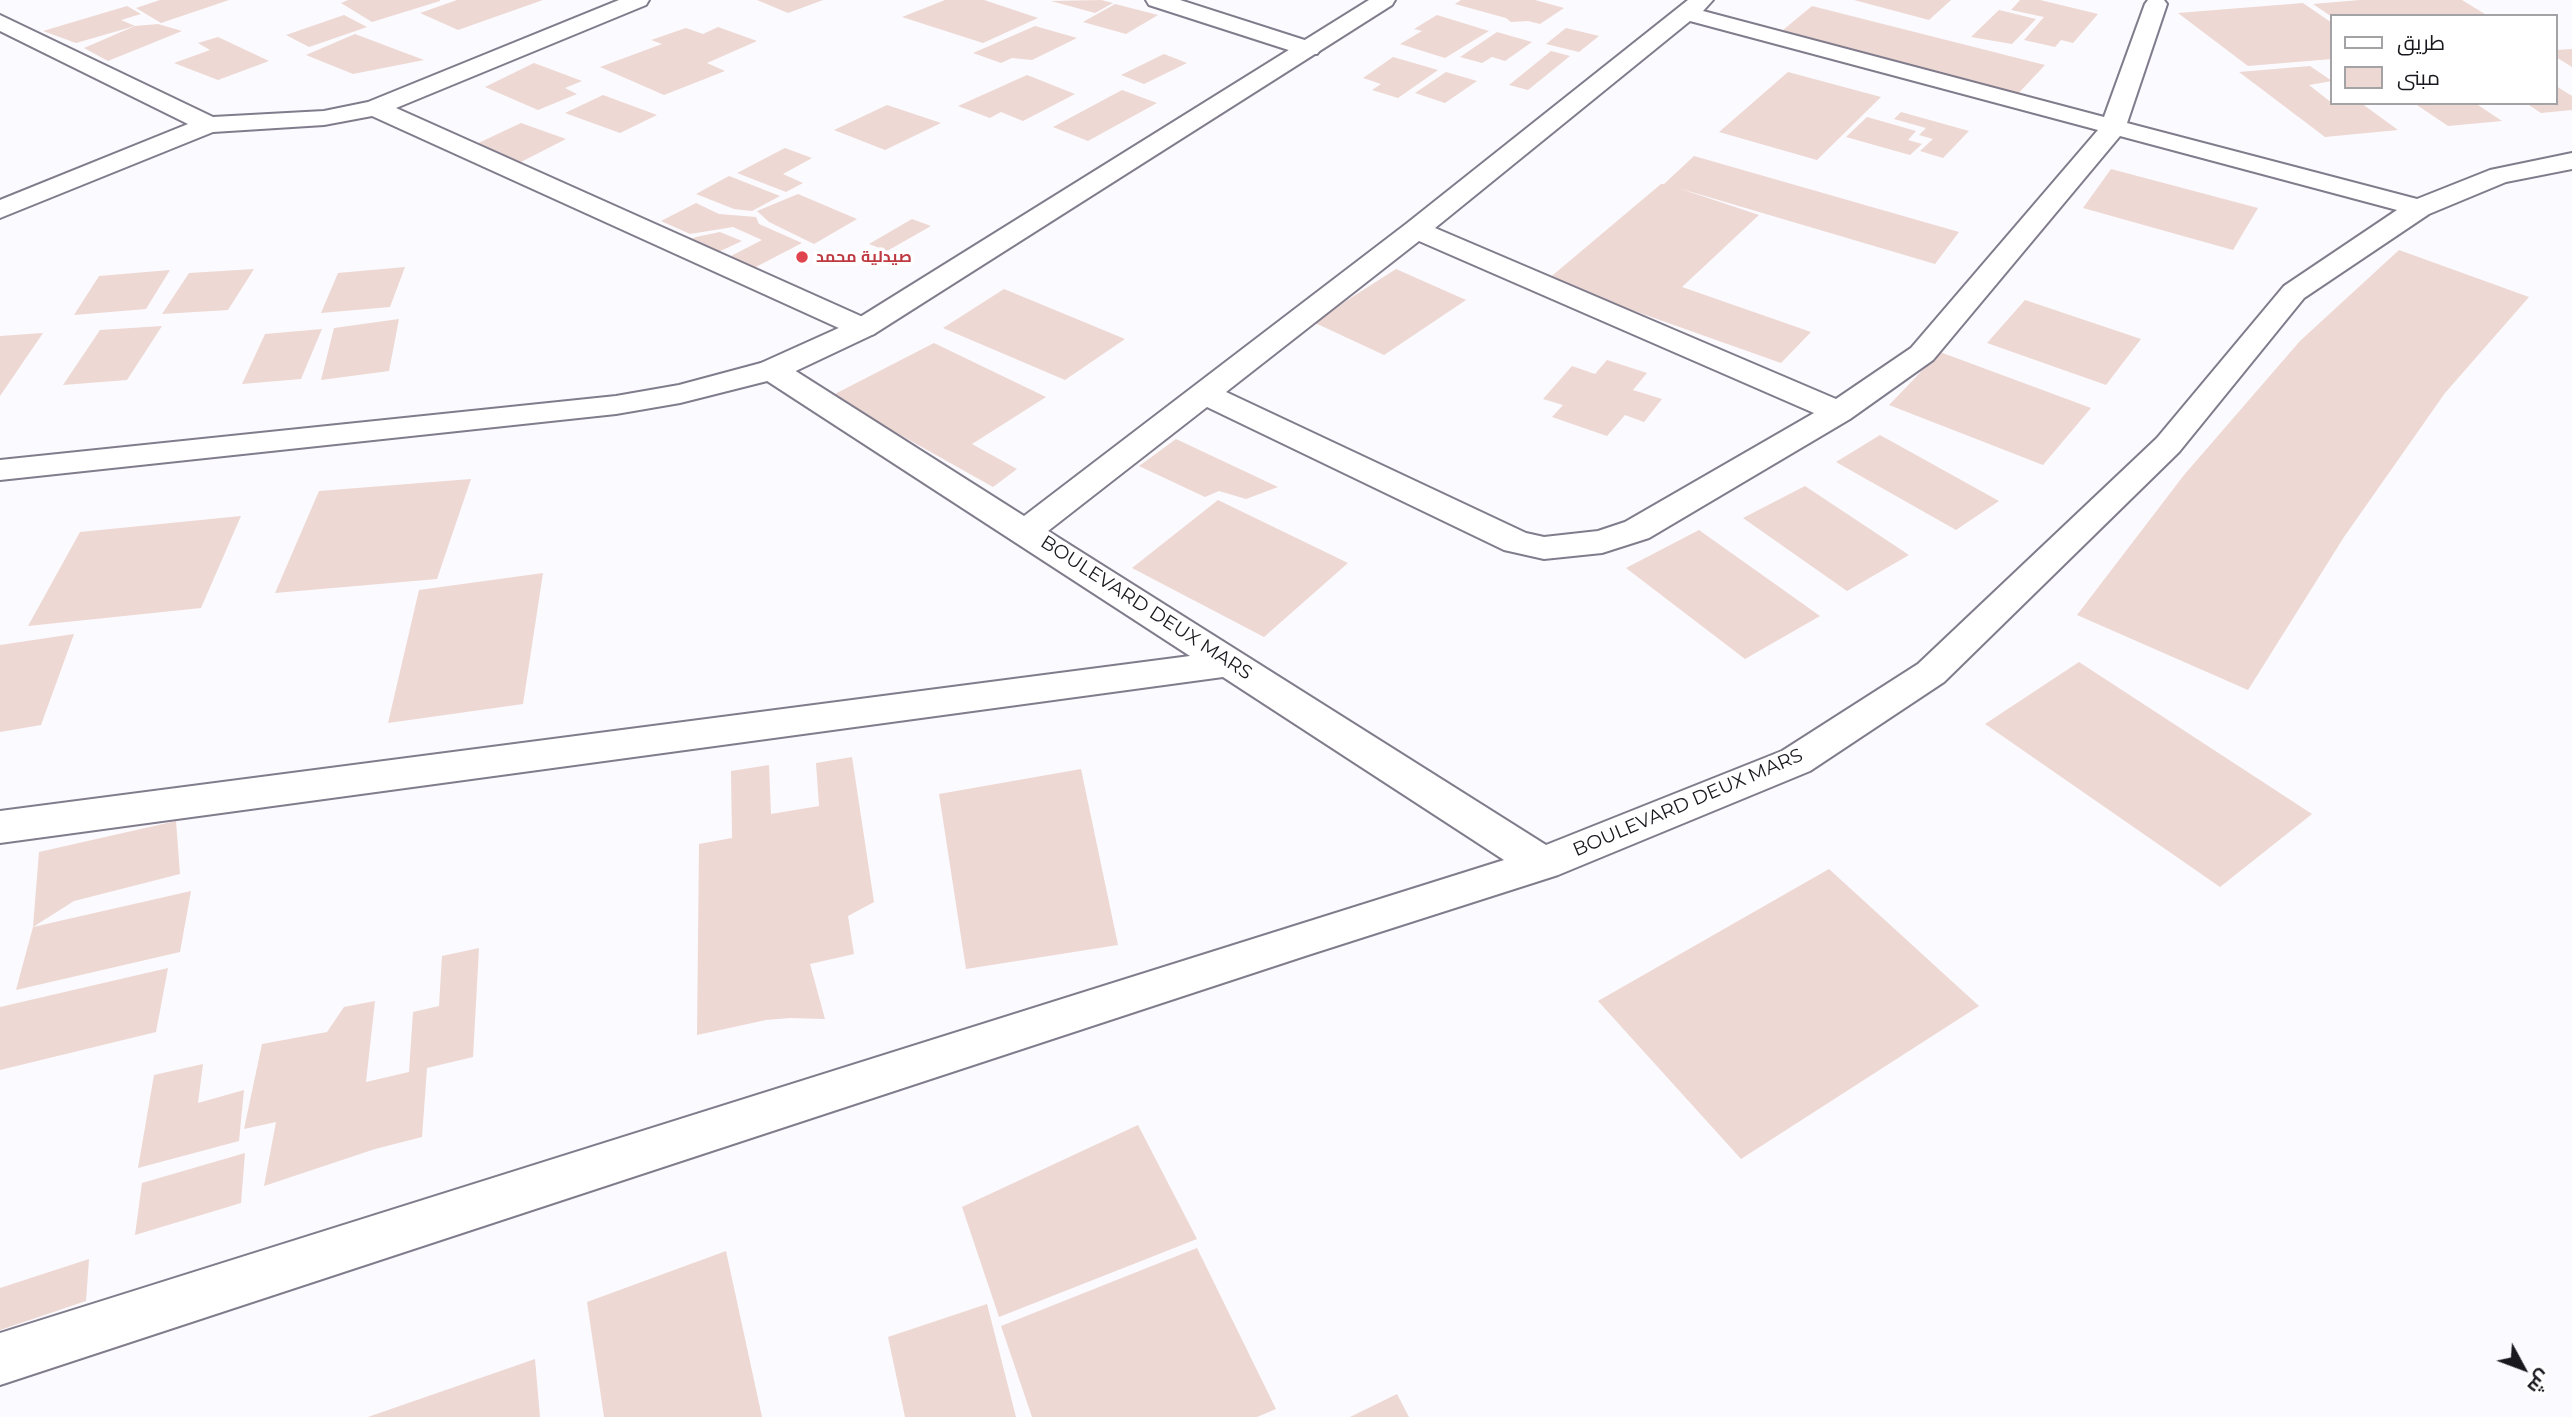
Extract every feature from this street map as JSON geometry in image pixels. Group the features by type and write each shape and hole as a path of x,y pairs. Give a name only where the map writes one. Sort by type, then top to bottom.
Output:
{"street":[{"path":"0,210 209,125 313,119 375,108 638,0"},
{"path":"1157,0 1309,49"},
{"path":"0,470 616,405 680,394 772,370 863,328 1384,0"},
{"path":"1204,393 1516,541 1544,548 1602,542 1637,530 1839,412 1922,354 2113,128 2159,1"},
{"path":"1026,531 1416,230 1694,7 2113,128 2418,208"},
{"path":"0,22 209,125"},
{"path":"375,108 863,328"},
{"name":"BOULEVARD DEUX MARS","path":"772,370 1543,864 1796,761 1931,673 2168,445 2294,292 2418,208 2499,176 2572,161"},
{"path":"1416,230 1839,412"},
{"path":"0,827 1231,663"},
{"path":"0,1359 1308,937 1543,864"}],"building":[{"path":"160,0 229,0 161,23 136,8"},
{"path":"348,0 440,1 372,22 341,3"},
{"path":"457,0 543,0 458,30 420,13"},
{"path":"757,0 823,0 788,13"},
{"path":"945,0 984,0 1038,18 983,43 902,17"},
{"path":"1101,0 1113,3 1095,13 1051,1"},
{"path":"1461,0 1535,0 1564,8 1540,24 1528,21 1511,22 1506,18 1455,4"},
{"path":"1854,0 1951,0 1929,20"},
{"path":"2020,0 2040,0 2098,14 2073,43 2061,40 2055,47 2024,40 2044,17 2011,10"},
{"path":"2360,0 2462,0 2485,14 2330,16 2313,4"},
{"path":"2303,3 2330,22 2330,59 2248,66 2178,13"},
{"path":"1115,4 1158,15 1126,34 1083,22"},
{"path":"127,6 141,14 121,20 135,26 76,43 43,31"},
{"path":"1812,6 2045,65 2014,98 1777,35"},
{"path":"1999,10 2036,19 2012,44 1971,37"},
{"path":"344,15 367,27 309,47 286,35"},
{"path":"1437,15 1489,31 1445,58 1400,44 1422,31 1414,29"},
{"path":"158,24 182,31 108,61 84,48 135,26"},
{"path":"1035,26 1077,38 1032,60 1012,58 1001,63 973,53"},
{"path":"718,27 757,41 707,63 725,71 664,95 600,67 662,44 651,40 686,28 703,34"},
{"path":"1566,28 1599,36 1579,52 1546,44"},
{"path":"1497,32 1532,42 1505,61 1492,57 1482,63 1460,57"},
{"path":"355,34 424,60 353,74 306,55"},
{"path":"218,37 269,61 218,80 174,63 210,50 198,43"},
{"path":"2572,49 2572,67 2558,58 2558,50"},
{"path":"1551,51 1570,56 1528,90 1509,85"},
{"path":"1164,54 1187,63 1144,84 1121,75"},
{"path":"1393,57 1438,70 1398,98 1372,90 1381,84 1363,78"},
{"path":"534,63 582,81 565,88 577,94 538,110 485,87"},
{"path":"2310,66 2330,80 2309,85 2330,101 2330,105 2364,105 2398,130 2325,137 2239,72"},
{"path":"1446,72 1477,81 1445,103 1415,93"},
{"path":"1788,72 1881,97 1817,160 1719,132"},
{"path":"1027,75 1075,94 1023,121 1001,112 990,118 958,106"},
{"path":"2558,87 2572,96 2572,110 2541,113 2529,105 2558,105"},
{"path":"1122,90 1157,103 1088,141 1053,127"},
{"path":"603,95 657,115 620,133 565,113"},
{"path":"887,105 941,123 885,150 834,130"},
{"path":"2417,105 2478,105 2502,121 2448,126"},
{"path":"1901,112 1969,131 1943,158 1920,151 1933,139 1919,135 1926,128 1894,119"},
{"path":"1867,117 1916,131 1908,140 1922,144 1910,155 1846,137"},
{"path":"521,123 566,139 517,164 472,146"},
{"path":"785,148 812,158 783,174 803,183 786,192 737,173"},
{"path":"1694,156 1959,232 1935,264 1678,188 1759,215 1682,287 1811,332 1781,363 1547,280"},
{"path":"2111,169 2258,208 2233,250 2083,208"},
{"path":"729,176 780,196 752,211 734,209 696,194"},
{"path":"798,194 857,219 814,244 769,222 757,211"},
{"path":"696,203 719,214 756,217 759,224 802,243 752,269 727,258 762,240 733,227 690,234 661,221"},
{"path":"912,219 931,226 887,251 869,244"},
{"path":"720,232 742,241 714,254 683,243 696,237"},
{"path":"2399,250 2529,297 2445,393 2344,537 2248,690 2077,615 2184,475 2300,341"},
{"path":"405,267 390,307 321,313 338,273"},
{"path":"254,269 228,310 162,314 189,273"},
{"path":"1396,269 1466,300 1384,355 1313,322"},
{"path":"170,270 146,309 74,315 99,276"},
{"path":"1004,289 1125,339 1065,380 943,328"},
{"path":"2025,300 2141,339 2106,385 1987,343"},
{"path":"399,319 389,371 321,380 334,328"},
{"path":"162,326 127,380 63,385 100,330"},
{"path":"322,329 301,379 242,384 265,334"},
{"path":"43,333 0,396 0,336"},
{"path":"934,343 1046,397 972,444 1017,469 993,487 831,396"},
{"path":"1940,352 2091,408 2043,465 1889,405"},
{"path":"1607,360 1647,373 1633,390 1662,399 1644,422 1625,415 1607,436 1552,417 1563,405 1543,399 1572,366 1595,374"},
{"path":"1880,435 1999,501 1956,530 1836,462"},
{"path":"1176,439 1278,487 1246,499 1219,491 1205,497 1139,466"},
{"path":"471,479 437,579 275,593 319,491"},
{"path":"1805,486 1909,555 1847,591 1743,518"},
{"path":"1218,500 1348,563 1264,637 1132,568"},
{"path":"241,516 201,608 28,626 80,532"},
{"path":"1699,530 1820,616 1745,659 1626,568"},
{"path":"543,573 523,704 388,723 419,590"},
{"path":"74,634 41,725 0,732 0,645"},
{"path":"2079,662 2312,814 2220,887 1985,724"},
{"path":"852,757 874,902 848,916 854,954 810,964 825,1019 766,1020 697,1035 699,844 732,838 731,771 769,765 771,814 819,806 816,763"},
{"path":"1081,769 1118,945 966,969 939,794"},
{"path":"176,821 180,874 74,901 33,927 39,852"},
{"path":"1829,869 1979,1006 1741,1159 1598,1001"},
{"path":"191,891 180,952 16,990 33,927"},
{"path":"479,948 473,1057 427,1068 422,1137 375,1149 264,1186 276,1122 244,1129 262,1044 327,1032 344,1007 375,1001 366,1082 409,1072 413,1012 439,1006 442,956"},
{"path":"168,968 156,1032 0,1070 0,1007"},
{"path":"203,1064 198,1103 244,1090 239,1141 138,1168 154,1075"},
{"path":"1138,1125 1197,1239 999,1317 962,1207"},
{"path":"245,1153 241,1203 135,1235 142,1183"},
{"path":"1197,1248 1276,1409 1257,1417 1032,1417 1001,1326"},
{"path":"726,1251 762,1417 604,1417 587,1302"},
{"path":"89,1259 86,1301 0,1330 0,1288"},
{"path":"987,1304 1016,1417 905,1417 888,1337"},
{"path":"535,1359 540,1417 368,1417"},
{"path":"1397,1394 1409,1417 1350,1417"}],"place":[{"name":"صيدلية محمد","path":"802,257"}]}
